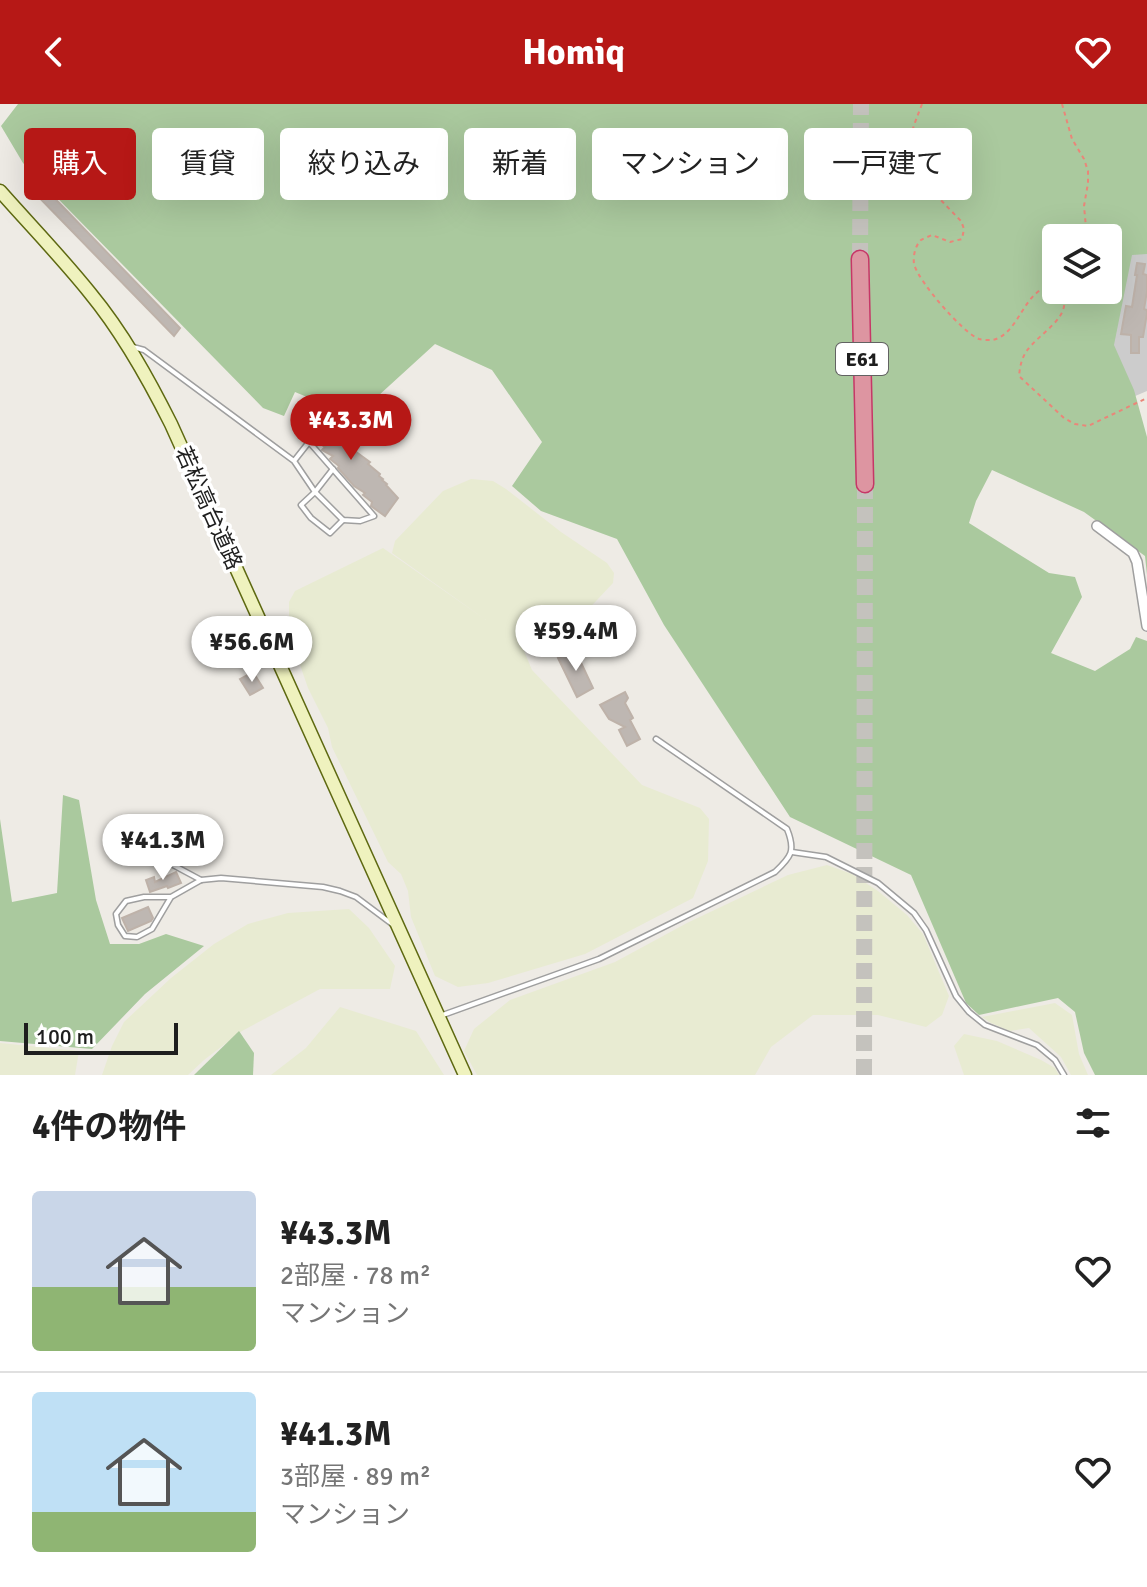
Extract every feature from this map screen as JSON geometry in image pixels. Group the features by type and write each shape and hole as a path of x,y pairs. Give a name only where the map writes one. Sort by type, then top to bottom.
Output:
{"highway":[{"name":"E61","path":"860,259 865,484"}],"street":[{"name":"若松高台道路","path":"0,191 91,294 151,384 465,1075"},
{"path":"1097,526 1133,553 1147,626"}],"lane":[{"path":"128,346 144,350 294,461 315,492 343,520 360,521 374,516 300,431 310,406"},
{"path":"294,461 309,442"},
{"path":"333,469 301,505 311,518 330,533 343,520"},
{"path":"438,1016 599,959 775,872 788,860 792,840 787,829 656,739"},
{"path":"115,829 147,857 173,865 201,880"},
{"path":"792,852 826,857 878,883 914,913 926,930 956,996 969,1012 985,1025 1037,1045 1055,1060 1064,1075"},
{"path":"171,897 152,929 137,937 125,936 116,914 126,901 171,897 201,880 221,878 340,891 356,897 397,928"}],"path":[{"path":"922,104 910,133 908,166 961,221 964,229 962,239 950,242 932,235 920,241 914,253 915,266 923,281 970,334 982,340 995,340 1007,333 1042,289"},
{"path":"1062,104 1072,139 1088,171 1084,206 1086,224"},
{"path":"1064,304 1062,314 1026,353 1019,376 1064,418 1075,424 1088,426 1147,398"}],"shaded area":[{"path":"1147,233 1147,391 1114,405 1109,304 1122,304 1122,236"}],"green space":[{"path":"18,104 1147,104 1147,254 1132,255 1114,345 1134,390 1147,437 1147,575 1145,556 1084,512 992,470 969,523 1049,573 1075,577 1082,597 1051,653 1095,671 1130,649 1136,637 1147,641 1147,1075 1095,1075 1084,1053 1075,1012 1058,998 979,1015 966,1003 911,875 790,817 664,625 617,539 541,511 512,486 542,442 492,370 435,344 355,417 295,392 284,416 263,408 59,200 136,200 136,128 24,128 23,163 1,126"},
{"path":"471,479 493,481 506,489 607,563 614,573 613,583 581,617 548,641 522,646 532,670 642,785 700,808 709,819 708,861 693,898 585,954 488,983 458,987 435,976 411,917 408,891 401,874 388,862 332,747 328,728 298,659 298,641 289,617 289,602 295,591 383,548 486,620 392,553 395,541 443,491"},
{"path":"63,795 79,800 96,900 110,944 139,944 166,934 204,946 145,994 92,1049 0,1041 0,819 12,902 57,893"},
{"path":"827,865 852,874 878,891 907,915 923,934 949,996 942,1015 926,1027 878,1015 813,1015 771,1047 755,1075 477,1075 464,1051 474,1029 510,1000 615,962 687,923 788,875"},
{"path":"349,909 369,928 395,966 390,989 320,989 242,1031 188,1075 102,1075 124,1022 171,978 214,944 248,924 288,913"},
{"path":"1055,1003 1072,1015 1079,1054 1088,1075 1071,1075 1061,1057 1029,1028 1010,1031 982,1017"},
{"path":"340,1007 416,1031 444,1075 271,1075 306,1048"},
{"path":"239,1031 254,1053 253,1075 194,1075"},
{"path":"964,1034 997,1041 1041,1060 1055,1068 1059,1075 964,1075 954,1046"},
{"path":"0,1043 79,1051 75,1075 0,1075"}],"building":[{"path":"42,200 56,200 180,328 174,336"},
{"path":"1137,263 1145,264 1143,274 1147,275 1147,291 1144,309 1147,313 1143,337 1139,337 1139,353 1131,353 1131,335 1121,334 1126,306 1132,307"},
{"path":"317,407 332,418 340,428 338,430 351,442 348,446 370,462 368,464 398,498 385,516 371,506 372,502 363,495 365,493 354,486 330,459 333,456 322,450 325,447 306,431"},
{"path":"575,650 593,688 577,697 558,658"},
{"path":"253,672 263,688 250,695 240,679"},
{"path":"625,692 628,698 625,703 633,718 630,720 640,739 627,746 619,730 625,727 609,719 600,705"},
{"path":"176,872 181,883 150,892 146,880 154,877 155,882"},
{"path":"148,907 153,918 151,921 128,931 122,918"}],"tunnel":[{"path":"860,259 861,104"},
{"path":"864,1075 865,484"}]}
